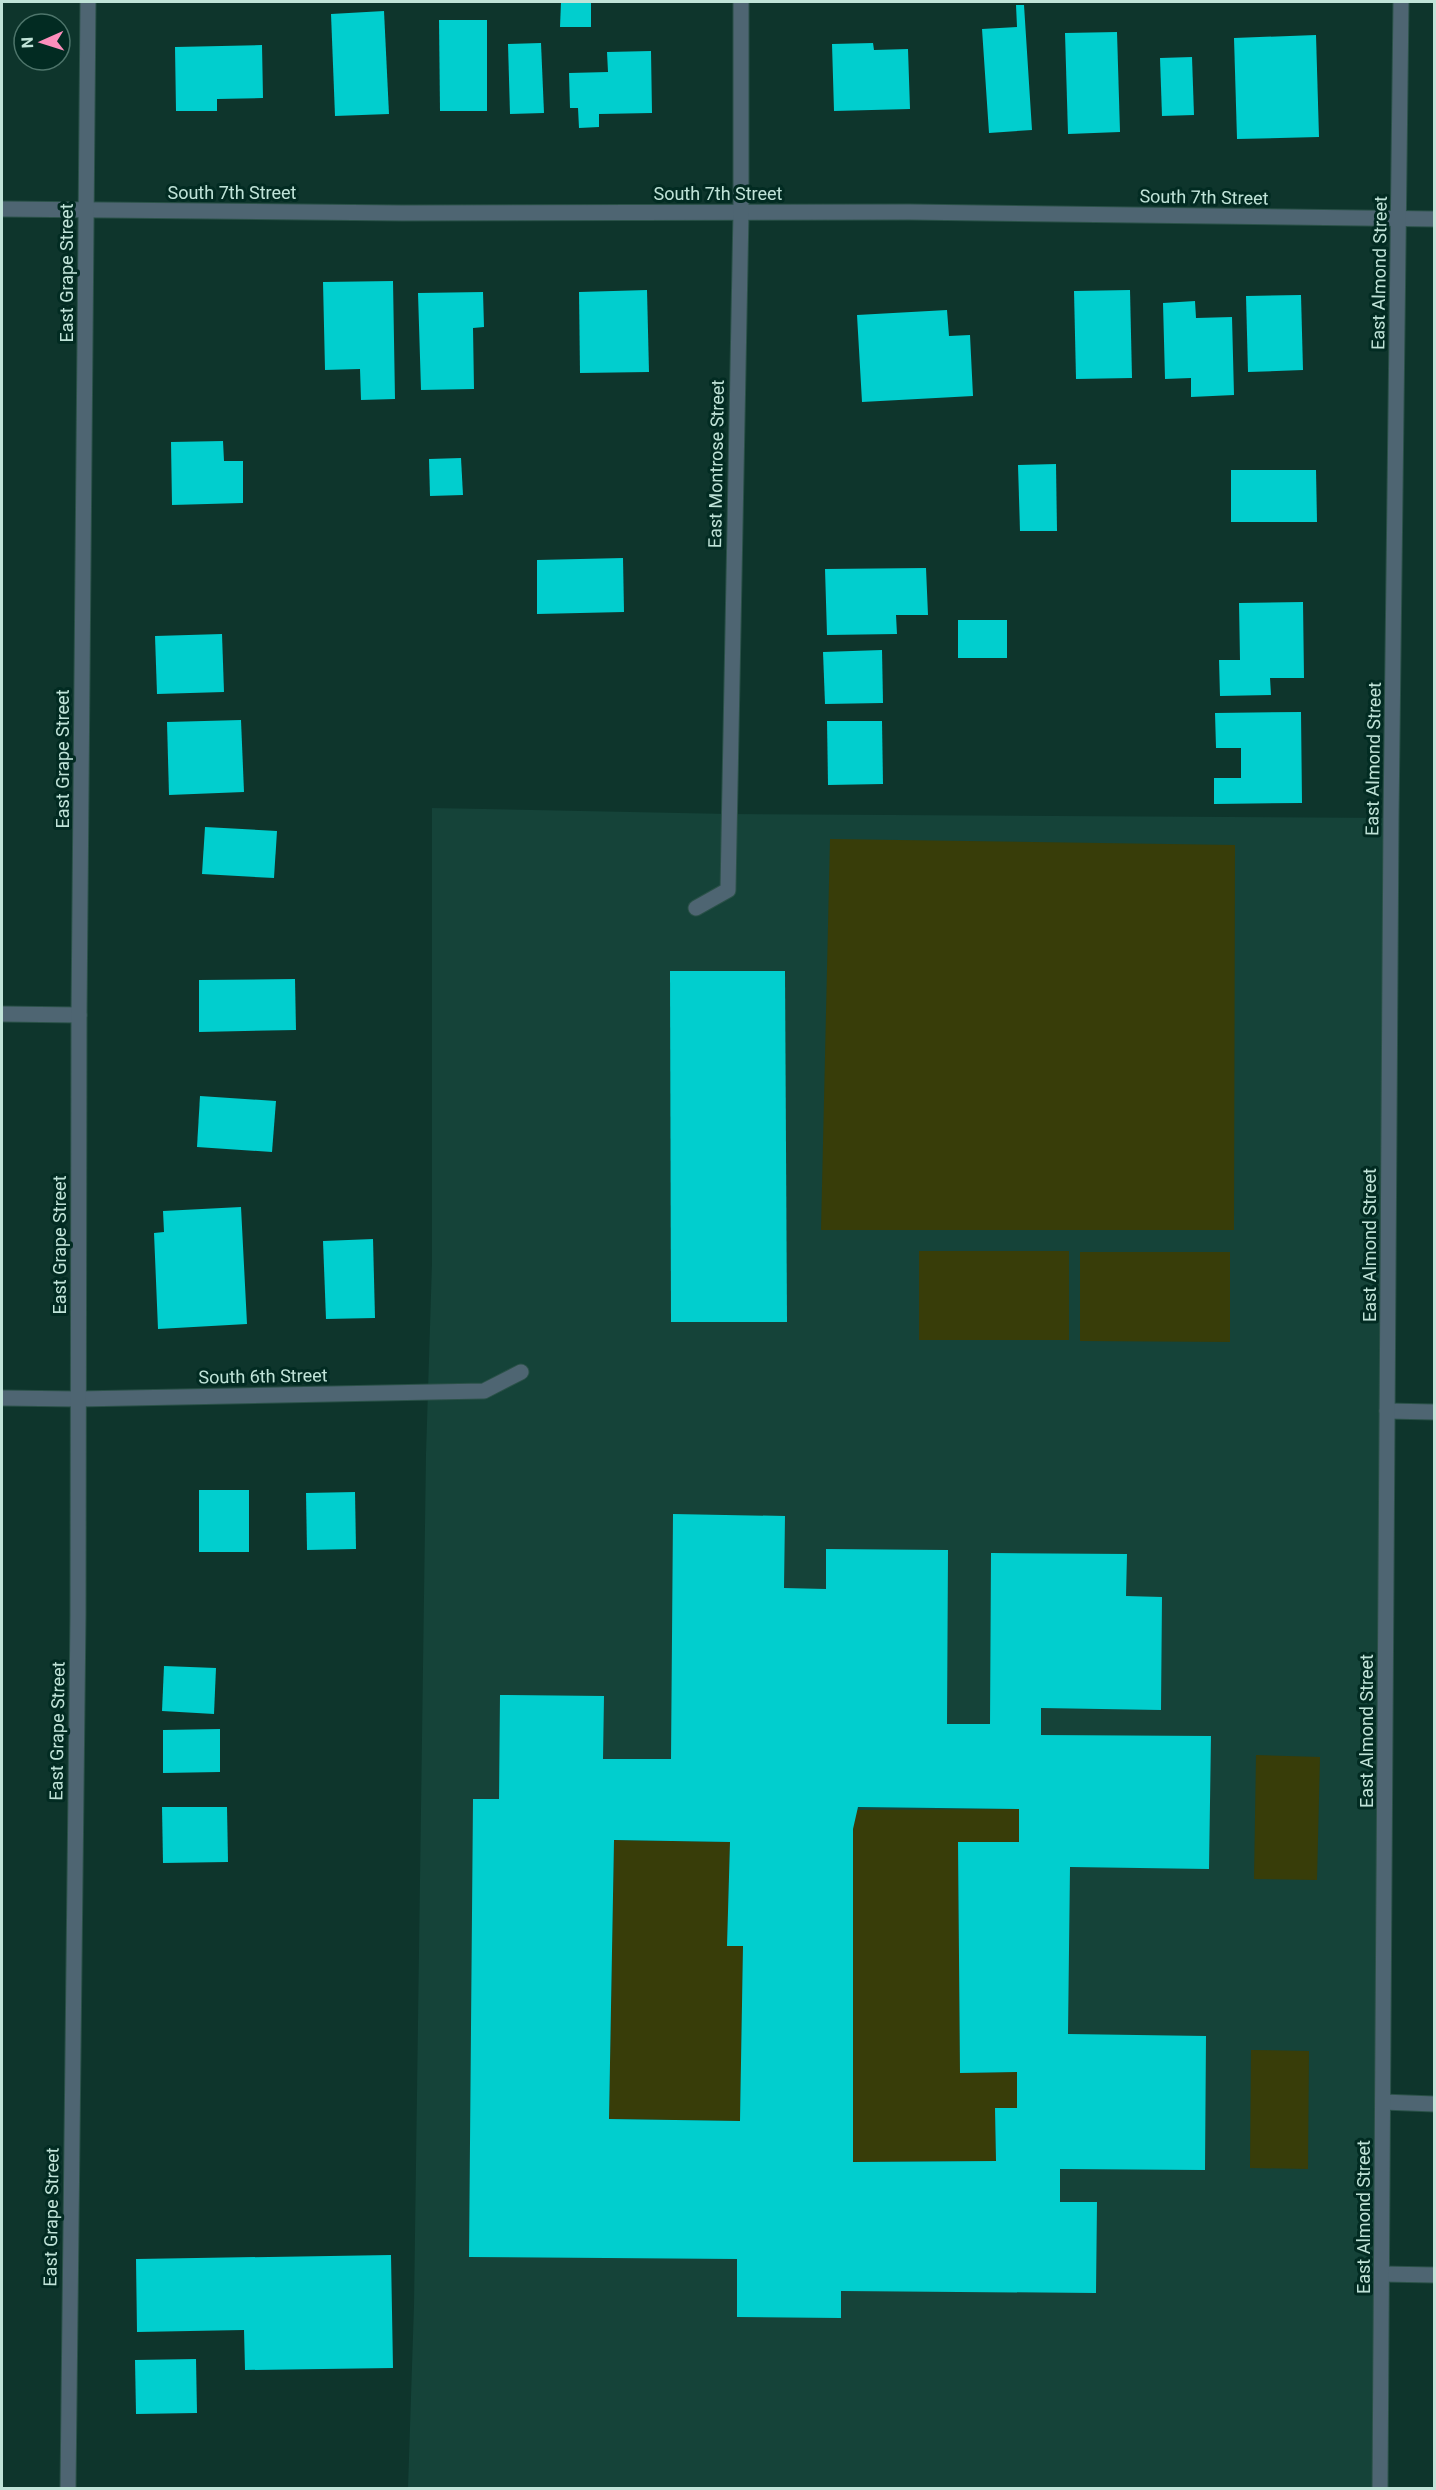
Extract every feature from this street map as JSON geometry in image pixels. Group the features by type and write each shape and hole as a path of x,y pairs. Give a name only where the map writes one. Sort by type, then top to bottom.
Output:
{"street":[{"name":"East Grape Street","path":"68,2488 88,2"},
{"name":"East Montrose Street","path":"696,908 728,890 741,212 741,2"},
{"name":"East Almond Street","path":"1380,2488 1391,818 1401,2"},
{"name":"South 7th Street","path":"2,209 910,212 1434,219"},
{"path":"2,1014 79,1015"},
{"name":"South 6th Street","path":"2,1398 78,1399 484,1391 521,1372"},
{"path":"1387,1411 1434,1412"},
{"path":"1383,2102 1434,2104"},
{"path":"1382,2274 1434,2275"}],"shaded area":[{"path":"432,808 729,814 1391,818 1380,2488 408,2488 414,2305 426,1454 432,1263"}],"green space":[{"path":"830,839 1235,845 1234,1230 821,1230"},
{"path":"919,1251 1069,1251 1069,1340 919,1340"},
{"path":"1080,1252 1230,1252 1230,1342 1080,1341"},
{"path":"1256,1755 1320,1757 1317,1880 1254,1879"},
{"path":"1019,1809 1019,1842 958,1842 960,2073 1017,2072 1017,2108 995,2109 996,2161 853,2162 851,1810"},
{"path":"614,1840 730,1842 727,1946 743,1946 740,2121 609,2119"},
{"path":"1251,2050 1309,2051 1308,2169 1250,2168"}],"building":[{"path":"561,2 591,2 591,27 560,27"},
{"path":"1016,5 1024,5 1032,130 989,133 982,29 1017,27"},
{"path":"384,11 389,114 335,116 331,14"},
{"path":"439,20 487,20 487,111 440,111"},
{"path":"1117,32 1120,132 1068,134 1065,33"},
{"path":"1316,35 1319,137 1237,139 1234,38"},
{"path":"541,43 544,113 510,114 508,44"},
{"path":"873,43 874,50 908,49 910,109 834,111 832,44"},
{"path":"262,45 263,98 217,99 217,111 176,111 175,47"},
{"path":"651,51 652,113 599,114 599,127 579,128 578,108 570,108 569,73 608,72 607,52"},
{"path":"1192,57 1194,115 1162,116 1160,58"},
{"path":"393,281 395,399 361,400 360,369 325,370 323,282"},
{"path":"647,290 649,372 580,373 579,292"},
{"path":"1130,290 1132,378 1076,379 1074,291"},
{"path":"483,292 484,327 473,328 474,389 421,390 418,293"},
{"path":"1301,295 1303,370 1248,372 1246,296"},
{"path":"1195,301 1196,318 1232,317 1234,395 1191,397 1191,378 1165,379 1163,303"},
{"path":"947,310 949,336 970,335 973,396 862,402 857,315"},
{"path":"223,441 224,461 243,461 243,503 172,505 171,442"},
{"path":"461,458 463,495 430,496 429,459"},
{"path":"1056,464 1057,531 1020,531 1018,465"},
{"path":"1231,470 1316,470 1317,522 1231,522"},
{"path":"623,558 624,612 537,614 537,560"},
{"path":"926,568 928,615 896,615 897,634 827,635 825,569"},
{"path":"1303,602 1304,678 1270,678 1271,695 1220,696 1219,660 1240,660 1239,603"},
{"path":"958,620 1007,620 1007,658 958,658"},
{"path":"222,634 224,692 157,694 155,636"},
{"path":"882,650 883,703 825,704 823,652"},
{"path":"1301,712 1302,803 1214,804 1214,778 1241,778 1241,748 1216,748 1215,713"},
{"path":"241,720 244,792 169,795 167,722"},
{"path":"827,721 882,721 883,784 828,785"},
{"path":"205,827 277,831 274,878 202,874"},
{"path":"670,971 785,971 787,1322 671,1322"},
{"path":"295,979 296,1030 199,1032 199,980"},
{"path":"200,1096 276,1101 272,1152 197,1147"},
{"path":"241,1207 247,1324 158,1329 154,1233 164,1232 163,1211"},
{"path":"373,1239 375,1318 326,1319 323,1241"},
{"path":"199,1490 249,1490 249,1552 199,1552"},
{"path":"355,1492 356,1549 307,1550 306,1493"},
{"path":"673,1514 785,1516 784,1588 826,1589 826,1549 948,1550 947,1724 990,1724 991,1553 1127,1554 1126,1596 1162,1597 1161,1710 1041,1708 1041,1735 1211,1736 1209,1869 1070,1867 1068,2034 1206,2036 1205,2170 1060,2169 1060,2202 1097,2202 1096,2293 841,2291 841,2318 737,2317 737,2259 469,2257 473,1799 499,1799 500,1695 604,1696 603,1759 671,1759","holes":["858,1807 1019,1809 1019,1842 958,1842 960,2073 1017,2072 1017,2108 995,2108 996,2161 853,2162 853,1829","614,1840 730,1842 727,1946 743,1946 740,2121 609,2119"]},
{"path":"164,1666 216,1668 214,1714 162,1711"},
{"path":"220,1729 220,1772 163,1773 163,1730"},
{"path":"162,1807 227,1807 228,1862 163,1863"},
{"path":"391,2255 393,2368 245,2370 244,2330 137,2332 136,2259"},
{"path":"196,2359 197,2413 136,2414 135,2360"}]}
